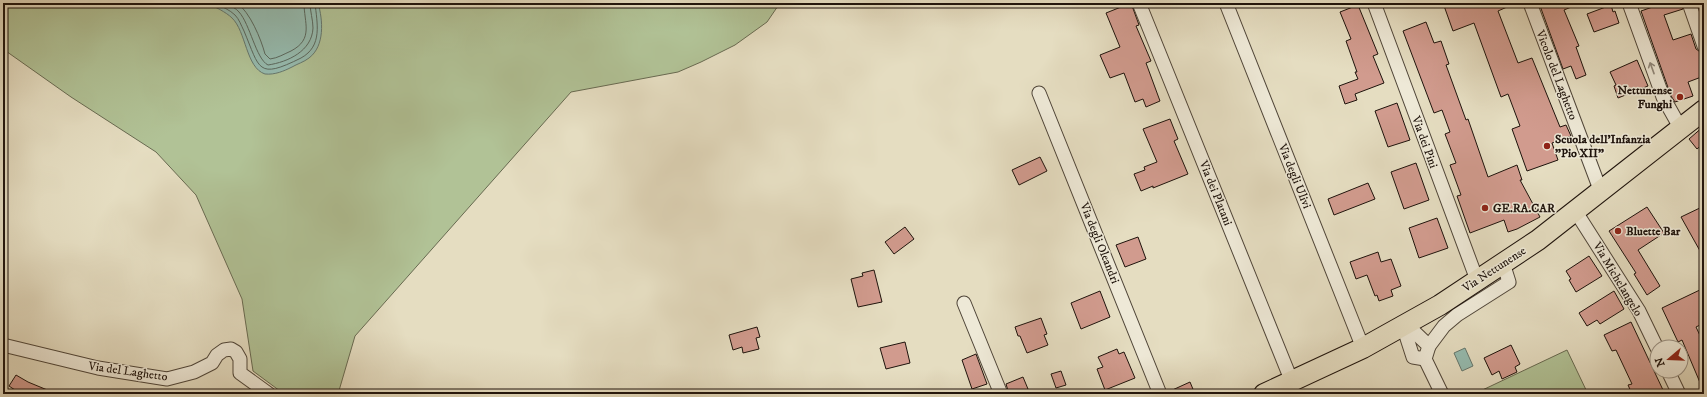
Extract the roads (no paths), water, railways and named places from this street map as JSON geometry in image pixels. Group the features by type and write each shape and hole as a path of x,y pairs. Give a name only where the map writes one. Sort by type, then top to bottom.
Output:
{"main road":[{"name":"Via Nettunense","path":"1264,394 1363,348 1440,305 1538,240 1576,212 1704,110"}],"street":[{"name":"Via dei Platani","path":"1139,3 1292,382"},
{"name":"Via degli Ulivi","path":"1226,3 1363,348"},
{"name":"Via dei Pini","path":"1374,3 1477,280"},
{"name":"Vicolo del Laghetto","path":"1530,3 1601,192"},
{"path":"1629,3 1660,90 1668,108 1681,129"},
{"path":"1688,3 1704,46"},
{"name":"Via degli Oleandri","path":"1039,93 1160,394"},
{"name":"Via Michelangelo","path":"1576,212 1639,310 1653,339"},
{"path":"1442,394 1425,359 1429,346 1444,326 1457,315 1509,282 1503,263"},
{"path":"964,303 1001,394"},
{"path":"1404,325 1429,346"},
{"path":"1404,325 1414,357 1425,359"},
{"name":"Via del Laghetto","path":"3,345 98,368 167,379 194,372 212,363 217,355 224,350 231,350 236,352 240,359 240,373 269,394"},
{"path":"1672,379 1679,394"}],"water":[{"path":"207,3 318,3 322,25 318,47 309,58 303,62 286,70 272,74 265,74 254,65 237,24 224,12"},
{"path":"1465,348 1473,366 1462,371 1454,353"}],"place":[{"name":"Nettunense Funghi","path":"1680,97"},
{"name":"Scuola dell'Infanzia \"Pio XII\"","path":"1547,146"},
{"name":"GE.RA.CAR","path":"1485,208"},
{"name":"Bluette Bar","path":"1618,231"}]}
